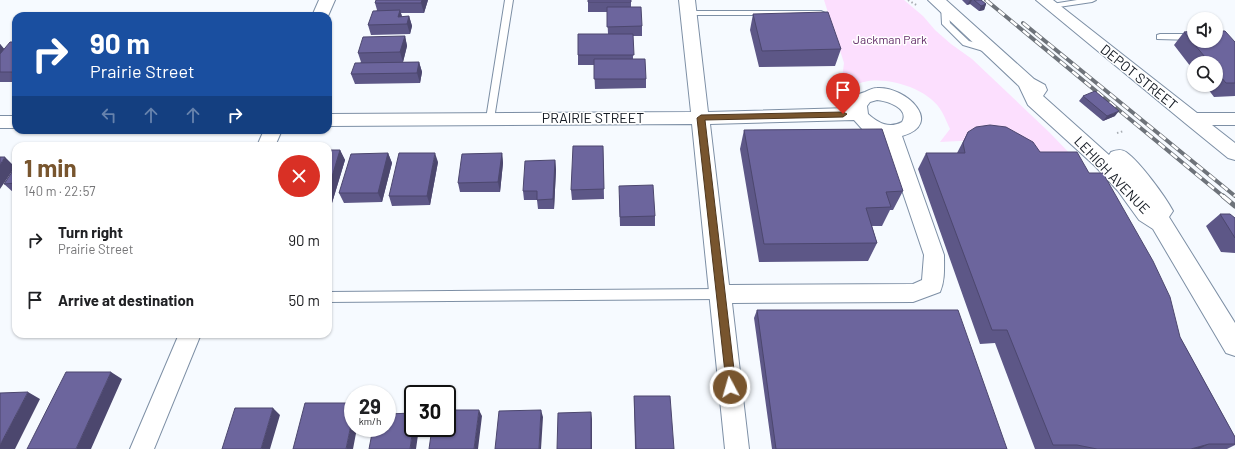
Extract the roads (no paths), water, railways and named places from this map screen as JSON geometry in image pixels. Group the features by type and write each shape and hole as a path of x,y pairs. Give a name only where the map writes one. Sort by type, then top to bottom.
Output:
{"street":[{"path":"322,12 327,0"},
{"name":"LEHIGH AVENUE","path":"938,2 1027,84 1035,100 1125,185 1147,214 1161,223 1235,345"},
{"name":"DEPOT STREET","path":"1048,3 1235,153"},
{"path":"688,7 737,449"},
{"path":"870,95 886,95 902,101 912,112 913,118 911,124 906,128 900,131 891,132 883,131 867,125 858,114 857,108 863,98 870,95"},
{"name":"PRAIRIE STREET","path":"332,120 701,118 858,114"},
{"path":"1191,119 1235,119"},
{"path":"0,122 12,122"},
{"path":"720,294 913,292 932,286 934,255 891,132"},
{"path":"142,449 188,338"}],"lane":[{"path":"490,119 509,0"},
{"path":"1048,3 1092,0"},
{"path":"688,7 821,13"},
{"path":"1160,37 1187,37"},
{"path":"332,297 720,294"}],"railway":[{"path":"986,0 1224,197"},
{"path":"1023,23 1235,196"},
{"path":"1223,196 1235,206"}],"park label":[{"name":"Jackman Park","path":"890,40"}]}
